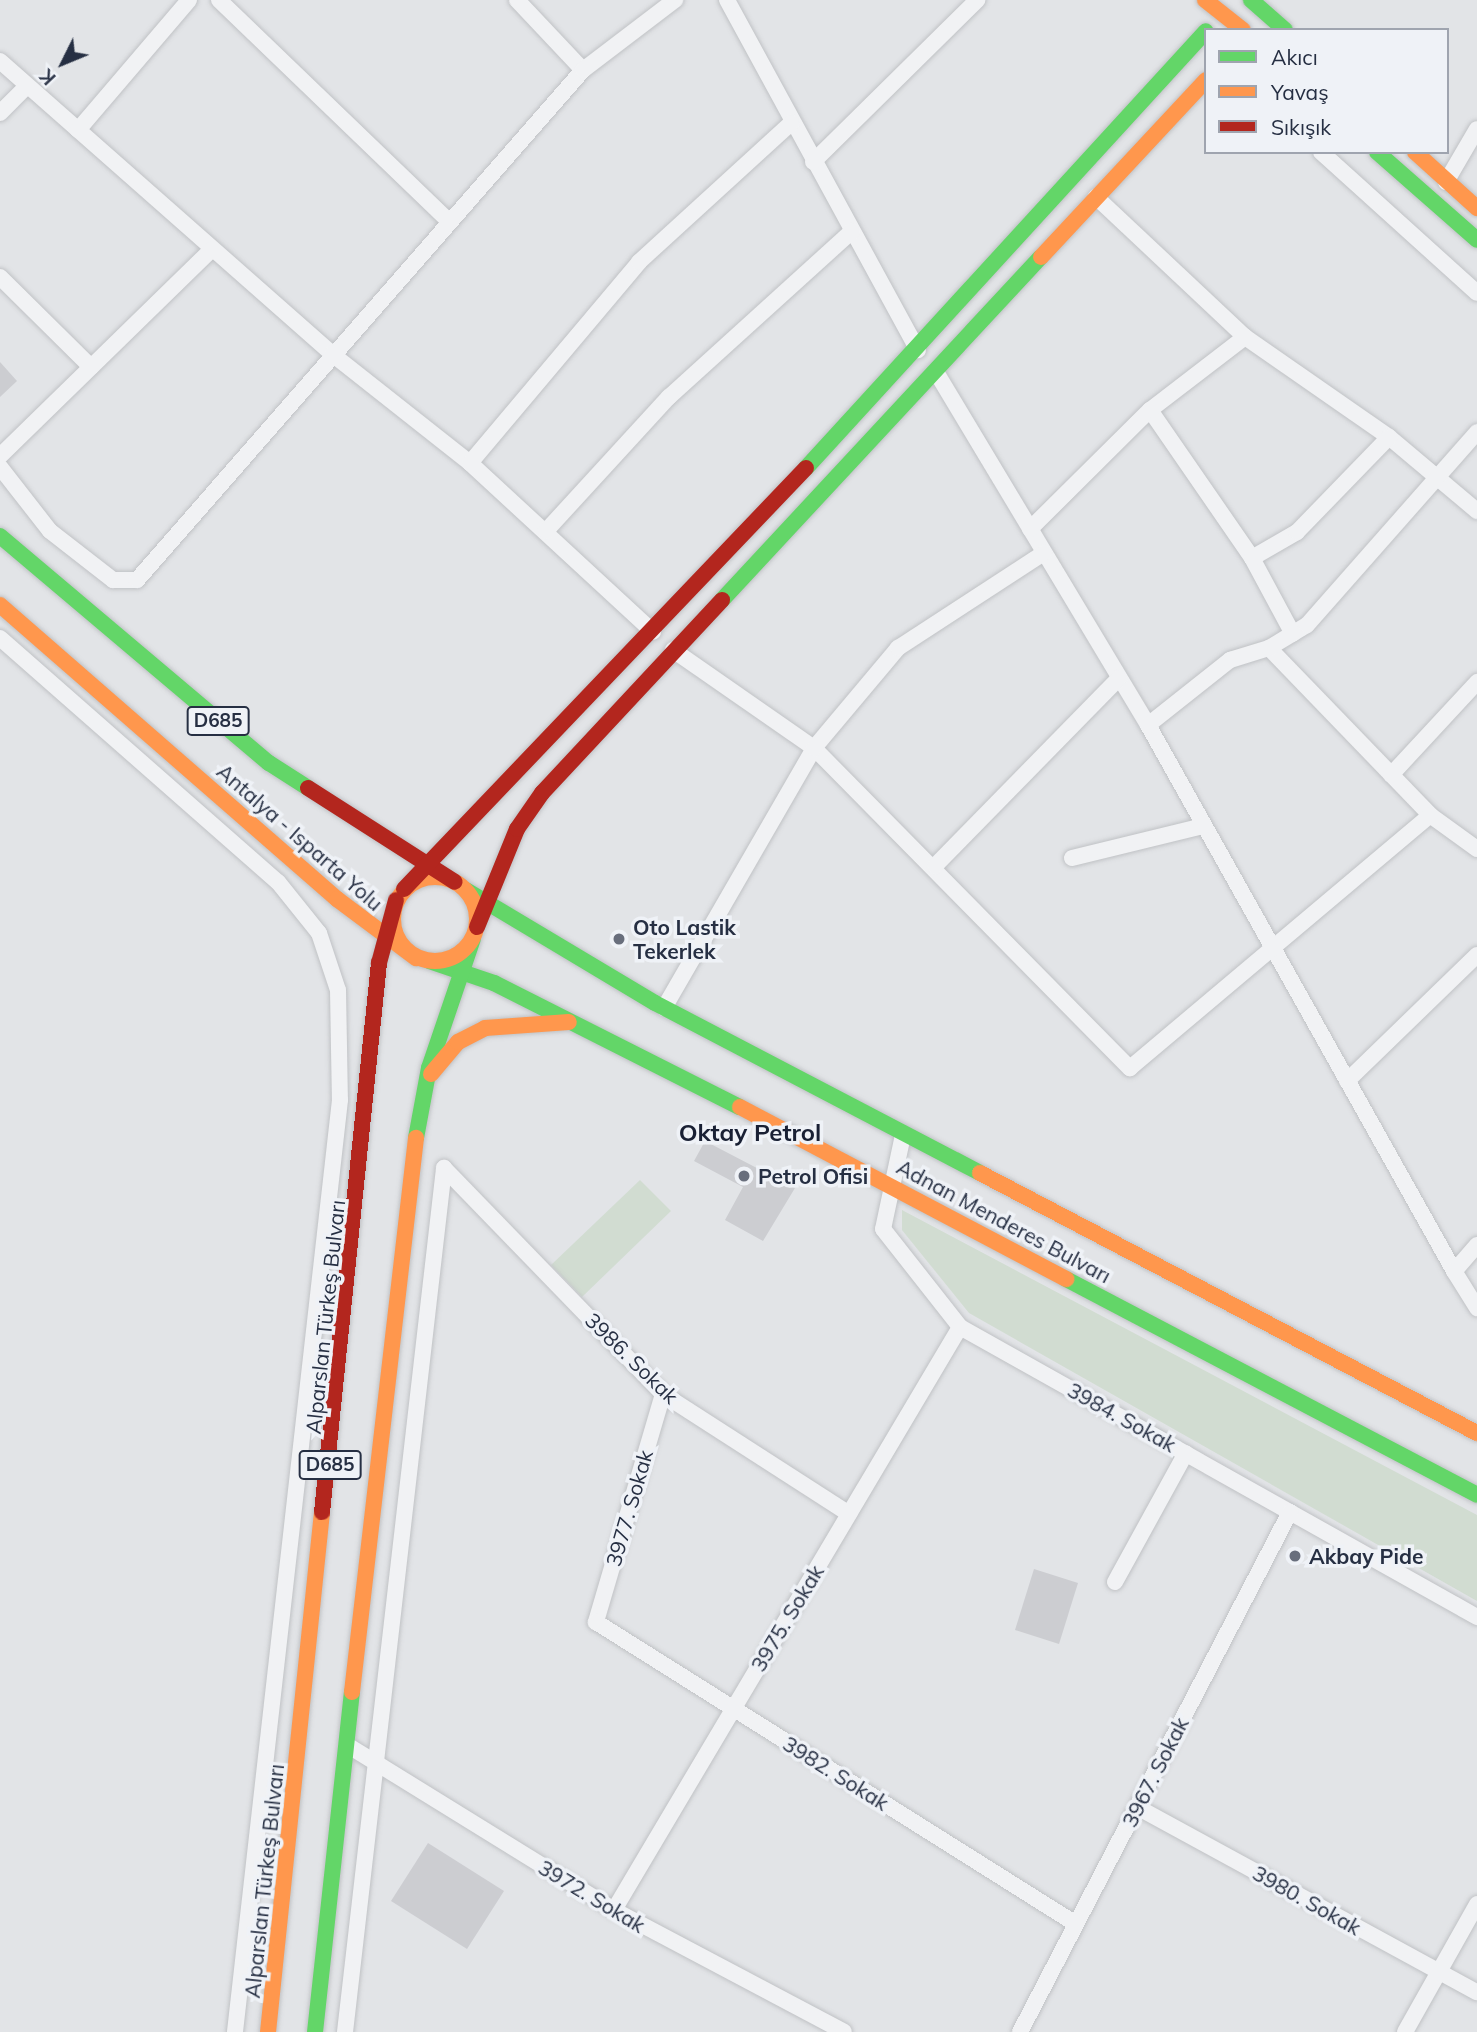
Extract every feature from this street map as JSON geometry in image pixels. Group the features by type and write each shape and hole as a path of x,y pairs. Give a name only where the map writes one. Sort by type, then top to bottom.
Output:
{"main road":[{"path":"1205,0 1240,28"},
{"path":"1208,28 1234,0"},
{"path":"1251,0 1283,28"},
{"path":"1255,28 1281,0"},
{"path":"1204,32 918,350 653,632 400,895 393,927 423,960 454,957 475,933 485,903 527,811 673,650 936,372 1204,82"},
{"path":"1379,154 1477,240"},
{"path":"1417,154 1477,208"},
{"path":"918,350 936,372"},
{"name":"Adnan Menderes Bulvarı","path":"0,536 270,763 485,903 664,1008 1477,1433"},
{"name":"Antalya - Isparta Yolu","path":"0,605 384,938 423,960"},
{"path":"400,895 428,877 461,886 475,933"},
{"name":"Alparslan Türkeş Bulvarı","path":"268,2032 384,938 400,895"},
{"name":"D685","path":"316,2032 410,1175 426,1081 460,971 475,933"},
{"name":"Adnan Menderes Bulvarı","path":"423,960 460,971 579,1023 1477,1495"},
{"path":"426,1081 447,1053 485,1028 579,1023"}],"street":[{"path":"78,130 189,0"},
{"path":"219,0 448,220"},
{"path":"517,0 583,69"},
{"path":"0,467 50,531 113,580 137,580 448,220 583,69 675,0"},
{"path":"727,0 791,123 918,350"},
{"path":"813,162 977,0"},
{"path":"0,61 332,354 470,463 653,632"},
{"path":"0,113 27,86"},
{"path":"470,463 639,262 791,123"},
{"path":"1446,181 1472,148 1477,129"},
{"path":"1323,154 1477,293"},
{"path":"1096,197 1245,337 1389,437 1477,511"},
{"path":"546,531 668,397 852,231"},
{"path":"0,456 212,248"},
{"path":"0,277 91,367"},
{"path":"1030,529 1150,410 1245,337"},
{"path":"936,372 1148,725 1273,951 1477,1308"},
{"path":"1150,410 1252,558 1293,634"},
{"path":"1148,725 1230,660 1269,648 1293,634 1440,480 1477,432"},
{"path":"1252,558 1297,531 1389,437"},
{"path":"664,1008 814,748 898,648 1044,553"},
{"path":"0,638 278,882 318,933 338,990 343,1049 329,1199 235,2032"},
{"path":"1269,648 1430,815 1477,849"},
{"path":"673,650 814,748 935,866 1130,1068 1273,951 1430,815"},
{"path":"935,866 1119,678"},
{"path":"1391,775 1477,682"},
{"path":"1072,858 1203,826"},
{"path":"1347,1081 1477,955"},
{"name":"3984. Sokak","path":"904,1135 890,1185 883,1229 960,1327 1477,1617"},
{"name":"3986. Sokak","path":"375,1763 444,1168 663,1394 849,1514"},
{"path":"329,1199 358,1203"},
{"path":"1454,1271 1477,1245"},
{"name":"3975. Sokak","path":"614,1910 960,1327"},
{"name":"3977. Sokak","path":"596,1622 663,1394"},
{"path":"1115,1582 1186,1453"},
{"name":"3967. Sokak","path":"1020,2032 1290,1512"},
{"name":"3982. Sokak","path":"596,1622 1076,1924"},
{"name":"3972. Sokak","path":"347,1745 614,1910 845,2032"},
{"path":"345,2032 375,1763"},
{"name":"3980. Sokak","path":"1137,1807 1477,1992"},
{"path":"1405,2032 1477,1904"}],"shaded area":[{"path":"640,1180 671,1211 582,1297 551,1265"},
{"path":"902,1210 1477,1515 1477,1601 969,1313 902,1230"}],"building":[{"path":"0,362 17,381 0,397"},
{"path":"705,1141 795,1188 763,1241 725,1220 743,1187 694,1161"},
{"path":"1034,1569 1078,1583 1059,1644 1015,1630"},
{"path":"428,1843 504,1891 467,1949 391,1901"}],"traffic: fast":[{"path":"1251,0 1283,28"},
{"path":"806,468 1204,33"},
{"path":"1379,154 1477,240"},
{"path":"722,600 1041,257"},
{"path":"0,536 269,763 308,788"},
{"path":"466,890 655,1003 980,1173"},
{"path":"416,1138 429,1068 473,939"},
{"path":"429,961 494,983 740,1107"},
{"path":"1066,1279 1477,1495"},
{"path":"315,2032 352,1692"}],"traffic: slow":[{"path":"1205,0 1240,28"},
{"path":"1041,257 1204,82"},
{"path":"1417,154 1477,208"},
{"path":"0,605 337,899 416,958"},
{"path":"427,877 443,877 459,884 470,895 477,911 477,919 474,935 465,949 443,961 427,961 411,954 400,943 393,927 393,911 400,895 411,884 427,877"},
{"path":"431,1074 458,1042 485,1028 569,1022"},
{"path":"740,1107 1066,1279"},
{"path":"352,1692 416,1138"},
{"path":"980,1173 1477,1433"},
{"path":"268,2032 322,1512"}],"traffic: jam":[{"path":"404,889 806,468"},
{"path":"477,927 517,829 542,793 722,600"},
{"path":"308,788 455,882"},
{"path":"322,1512 379,963 396,900"}],"place":[{"name":"Oto Lastik Tekerlek","path":"619,939"},
{"name":"Petrol Ofisi","path":"744,1176"},
{"name":"Akbay Pide","path":"1295,1556"}],"district":[{"name":"Oktay Petrol","path":"750,1133"}]}
